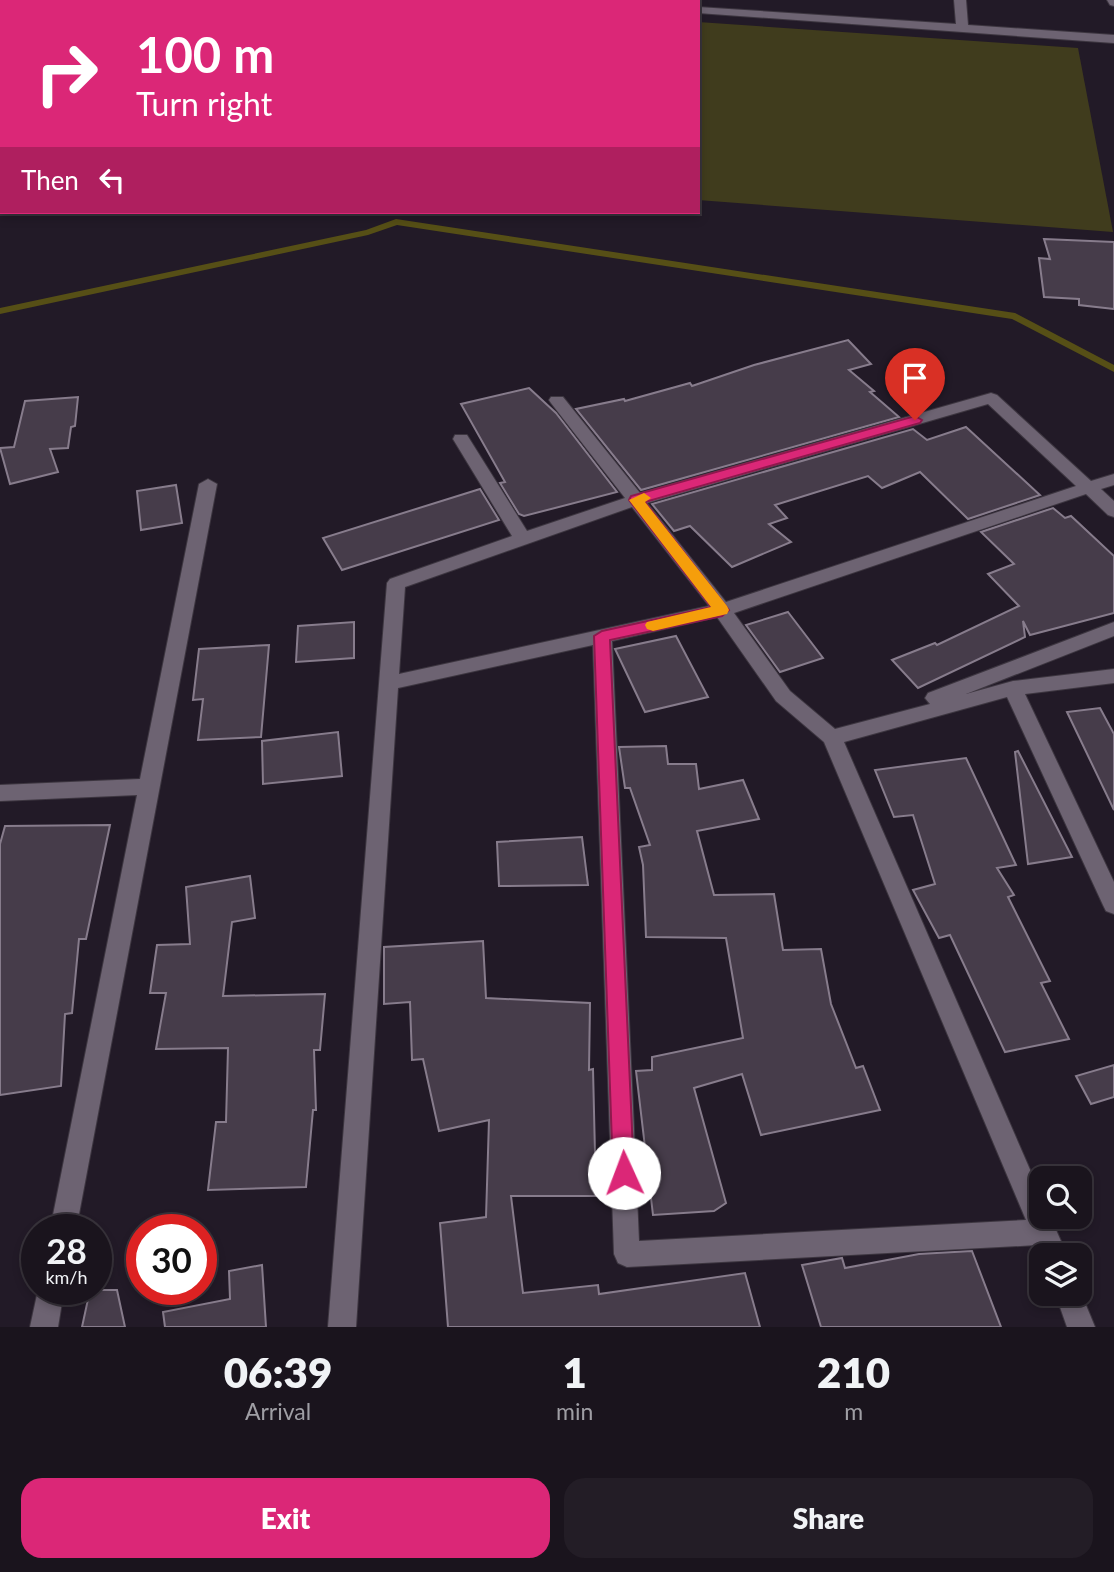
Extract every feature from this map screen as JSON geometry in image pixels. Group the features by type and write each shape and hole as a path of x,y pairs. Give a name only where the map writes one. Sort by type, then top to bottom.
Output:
{"street":[{"path":"960,0 962,27"},
{"path":"700,10 1114,38"},
{"path":"342,1327 396,583 636,500 992,398 1114,512"},
{"path":"558,400 722,610 783,696 832,738 1049,1243"},
{"path":"461,439 523,539"},
{"path":"389,683 722,610 1114,479"},
{"path":"66,1214 208,484"},
{"path":"832,738 1114,629"},
{"path":"602,636 627,1254 1029,1244"},
{"path":"832,738 1013,688 1114,676"},
{"path":"1013,688 1114,905"},
{"path":"0,793 149,787"},
{"path":"44,1327 48,1305"},
{"path":"1073,1306 1082,1327"}],"shaded area":[{"path":"700,22 1078,48 1113,232 700,200"}],"building":[{"path":"1044,239 1114,242 1114,309 1079,305 1079,299 1044,297 1039,258 1050,259"},
{"path":"848,340 871,364 849,370 899,417 641,490 576,409 624,399 625,401 690,383 692,386 754,365"},
{"path":"529,388 556,413 617,492 524,516 519,514 500,483 505,482 461,404"},
{"path":"78,397 75,426 71,427 68,448 50,449 58,472 10,484 0,448 14,447 25,401"},
{"path":"966,427 1040,495 968,519 920,472 882,488 868,476 775,505 787,518 769,524 791,542 732,567 690,526 674,531 652,504 913,429 927,440"},
{"path":"176,485 182,523 141,530 137,491"},
{"path":"480,489 499,520 342,570 323,538"},
{"path":"1053,508 1065,518 1071,516 1114,556 1114,613 1030,635 1023,621 1025,637 918,688 892,660 935,643 937,645 1019,606 988,574 1014,564 981,532"},
{"path":"788,612 823,658 780,672 746,625"},
{"path":"354,622 354,658 296,662 298,626"},
{"path":"676,636 708,697 645,712 615,649"},
{"path":"269,645 261,737 198,740 203,699 193,700 199,649"},
{"path":"1100,708 1114,734 1114,810 1067,712"},
{"path":"338,732 342,776 263,784 262,741"},
{"path":"666,746 668,764 696,764 699,789 743,780 759,819 697,831 714,895 774,894 783,950 821,949 831,1004 856,1068 863,1066 880,1110 761,1135 742,1074 694,1088 726,1203 714,1211 653,1215 636,1071 652,1070 652,1057 743,1038 726,938 646,937 643,865 639,847 650,845 630,788 625,788 619,747"},
{"path":"1018,751 1072,857 1028,864 1015,752"},
{"path":"966,758 1016,865 997,868 1014,895 1008,897 1050,981 1041,983 1069,1039 1005,1052 950,935 939,938 913,890 935,884 913,815 894,817 875,770"},
{"path":"110,825 86,939 79,939 72,1013 65,1014 61,1086 0,1095 0,844 5,826"},
{"path":"582,837 588,885 499,886 497,842"},
{"path":"250,876 255,918 232,922 223,996 325,994 320,1050 314,1050 316,1110 313,1110 306,1187 208,1190 216,1122 226,1122 228,1048 156,1049 166,993 150,993 157,945 190,944 186,887"},
{"path":"483,941 486,998 590,1003 589,1070 593,1069 596,1196 511,1196 523,1293 598,1285 599,1294 745,1273 760,1327 448,1327 440,1223 486,1217 489,1120 439,1131 423,1059 412,1060 410,1002 384,1004 384,947"},
{"path":"1114,1065 1114,1097 1091,1104 1076,1076"},
{"path":"972,1251 1001,1327 821,1327 802,1265 842,1258 845,1268 919,1254"},
{"path":"262,1265 266,1327 165,1327 163,1312 199,1305 217,1305 217,1302 230,1299 229,1271"},
{"path":"112,1290 117,1290 125,1327 82,1327 87,1305 112,1305"}],"waterway":[{"path":"0,311 368,232 396,222 1015,316 1114,369"}],"slow traffic":[{"path":"644,498 636,500 722,610 653,625"}],"route":[{"path":"624,1173 602,636 722,610 636,500 915,420"}]}
